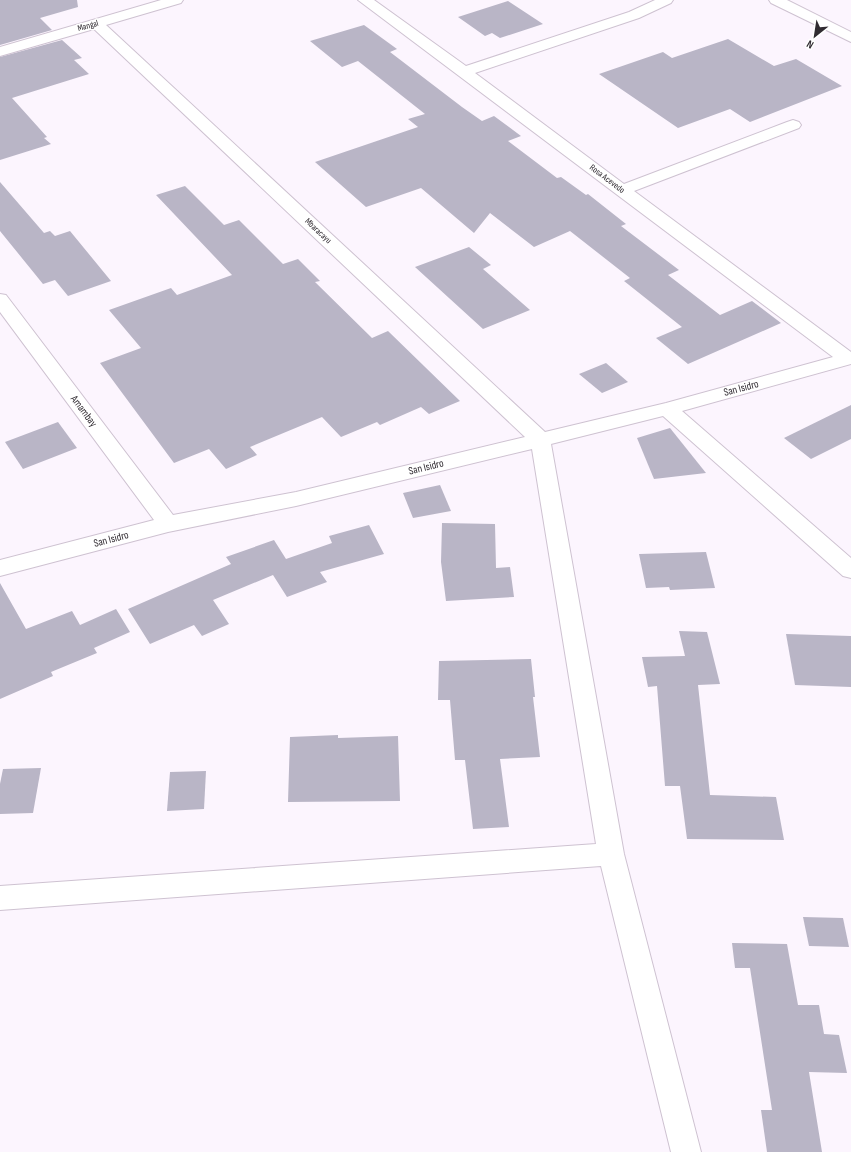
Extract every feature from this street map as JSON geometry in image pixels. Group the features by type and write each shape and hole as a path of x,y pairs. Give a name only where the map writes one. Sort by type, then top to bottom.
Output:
{"street":[{"name":"Mangal","path":"0,52 176,0"},
{"name":"Rosa Acevedo","path":"365,0 849,358"},
{"path":"464,72 634,14 666,0"},
{"path":"776,0 851,38"},
{"name":"Mbaracayu","path":"96,23 540,439"},
{"path":"622,190 793,125"},
{"name":"Amambay","path":"0,299 168,524"},
{"name":"San Isidro","path":"0,568 168,524 296,499 667,408 849,358"},
{"path":"667,408 851,570"},
{"path":"540,439 611,854 686,1152"},
{"path":"0,898 611,854"}],"building":[{"path":"0,0 77,0 78,7 40,18 52,30 0,45"},
{"path":"508,1 543,24 500,38 492,33 485,36 458,17"},
{"path":"364,25 397,49 390,52 462,107 482,121 494,116 521,136 508,141 557,178 561,177 586,195 588,194 626,224 621,226 679,270 668,275 720,315 752,301 781,323 688,364 656,338 682,327 624,281 630,278 570,231 534,247 490,213 474,233 421,188 366,207 315,162 418,127 408,119 425,114 358,61 342,67 310,41"},
{"path":"728,39 774,66 796,59 842,86 750,122 730,109 678,128 599,74 663,52 672,58"},
{"path":"62,40 82,58 74,60 89,74 12,98 47,137 44,138 51,144 0,160 0,57"},
{"path":"0,182 44,233 50,231 55,236 70,231 111,281 68,296 55,280 43,284 0,231"},
{"path":"185,186 224,225 239,220 283,264 298,259 320,281 315,282 372,338 388,331 460,401 429,414 421,407 380,425 377,422 341,437 322,417 250,447 257,455 226,469 209,449 174,463 100,363 141,348 109,310 171,288 177,295 232,275 156,195"},
{"path":"469,247 491,265 483,269 530,310 483,329 415,267"},
{"path":"606,363 628,382 602,393 579,374"},
{"path":"851,405 851,439 811,459 784,438"},
{"path":"58,422 77,448 23,469 5,442"},
{"path":"670,428 706,473 654,479 637,438"},
{"path":"440,485 451,511 413,518 403,493"},
{"path":"442,523 495,524 496,568 510,567 514,597 446,601 441,562"},
{"path":"369,525 384,554 320,572 327,582 287,597 273,575 213,600 229,624 202,636 194,625 150,644 128,609 231,564 226,557 274,540 286,559 332,543 329,536"},
{"path":"706,552 715,588 670,590 669,587 646,588 639,554"},
{"path":"0,583 26,629 72,611 80,625 116,609 130,632 94,648 97,653 51,672 53,676 0,699"},
{"path":"679,631 707,632 720,684 698,685 710,795 776,797 784,840 687,839 680,786 665,786 657,686 648,687 642,657 685,656"},
{"path":"786,634 851,636 851,687 795,685"},
{"path":"531,659 535,697 533,697 540,757 500,759 509,827 473,829 465,760 455,760 450,700 438,700 439,661"},
{"path":"338,735 338,738 398,736 400,801 288,802 290,737"},
{"path":"41,768 33,813 0,814 0,784 3,769"},
{"path":"206,771 204,809 167,811 170,772"},
{"path":"803,917 843,918 849,947 809,946"},
{"path":"732,943 787,944 798,1005 819,1005 824,1034 839,1035 847,1073 809,1072 822,1152 767,1152 761,1110 772,1110 750,968 735,968"}]}
